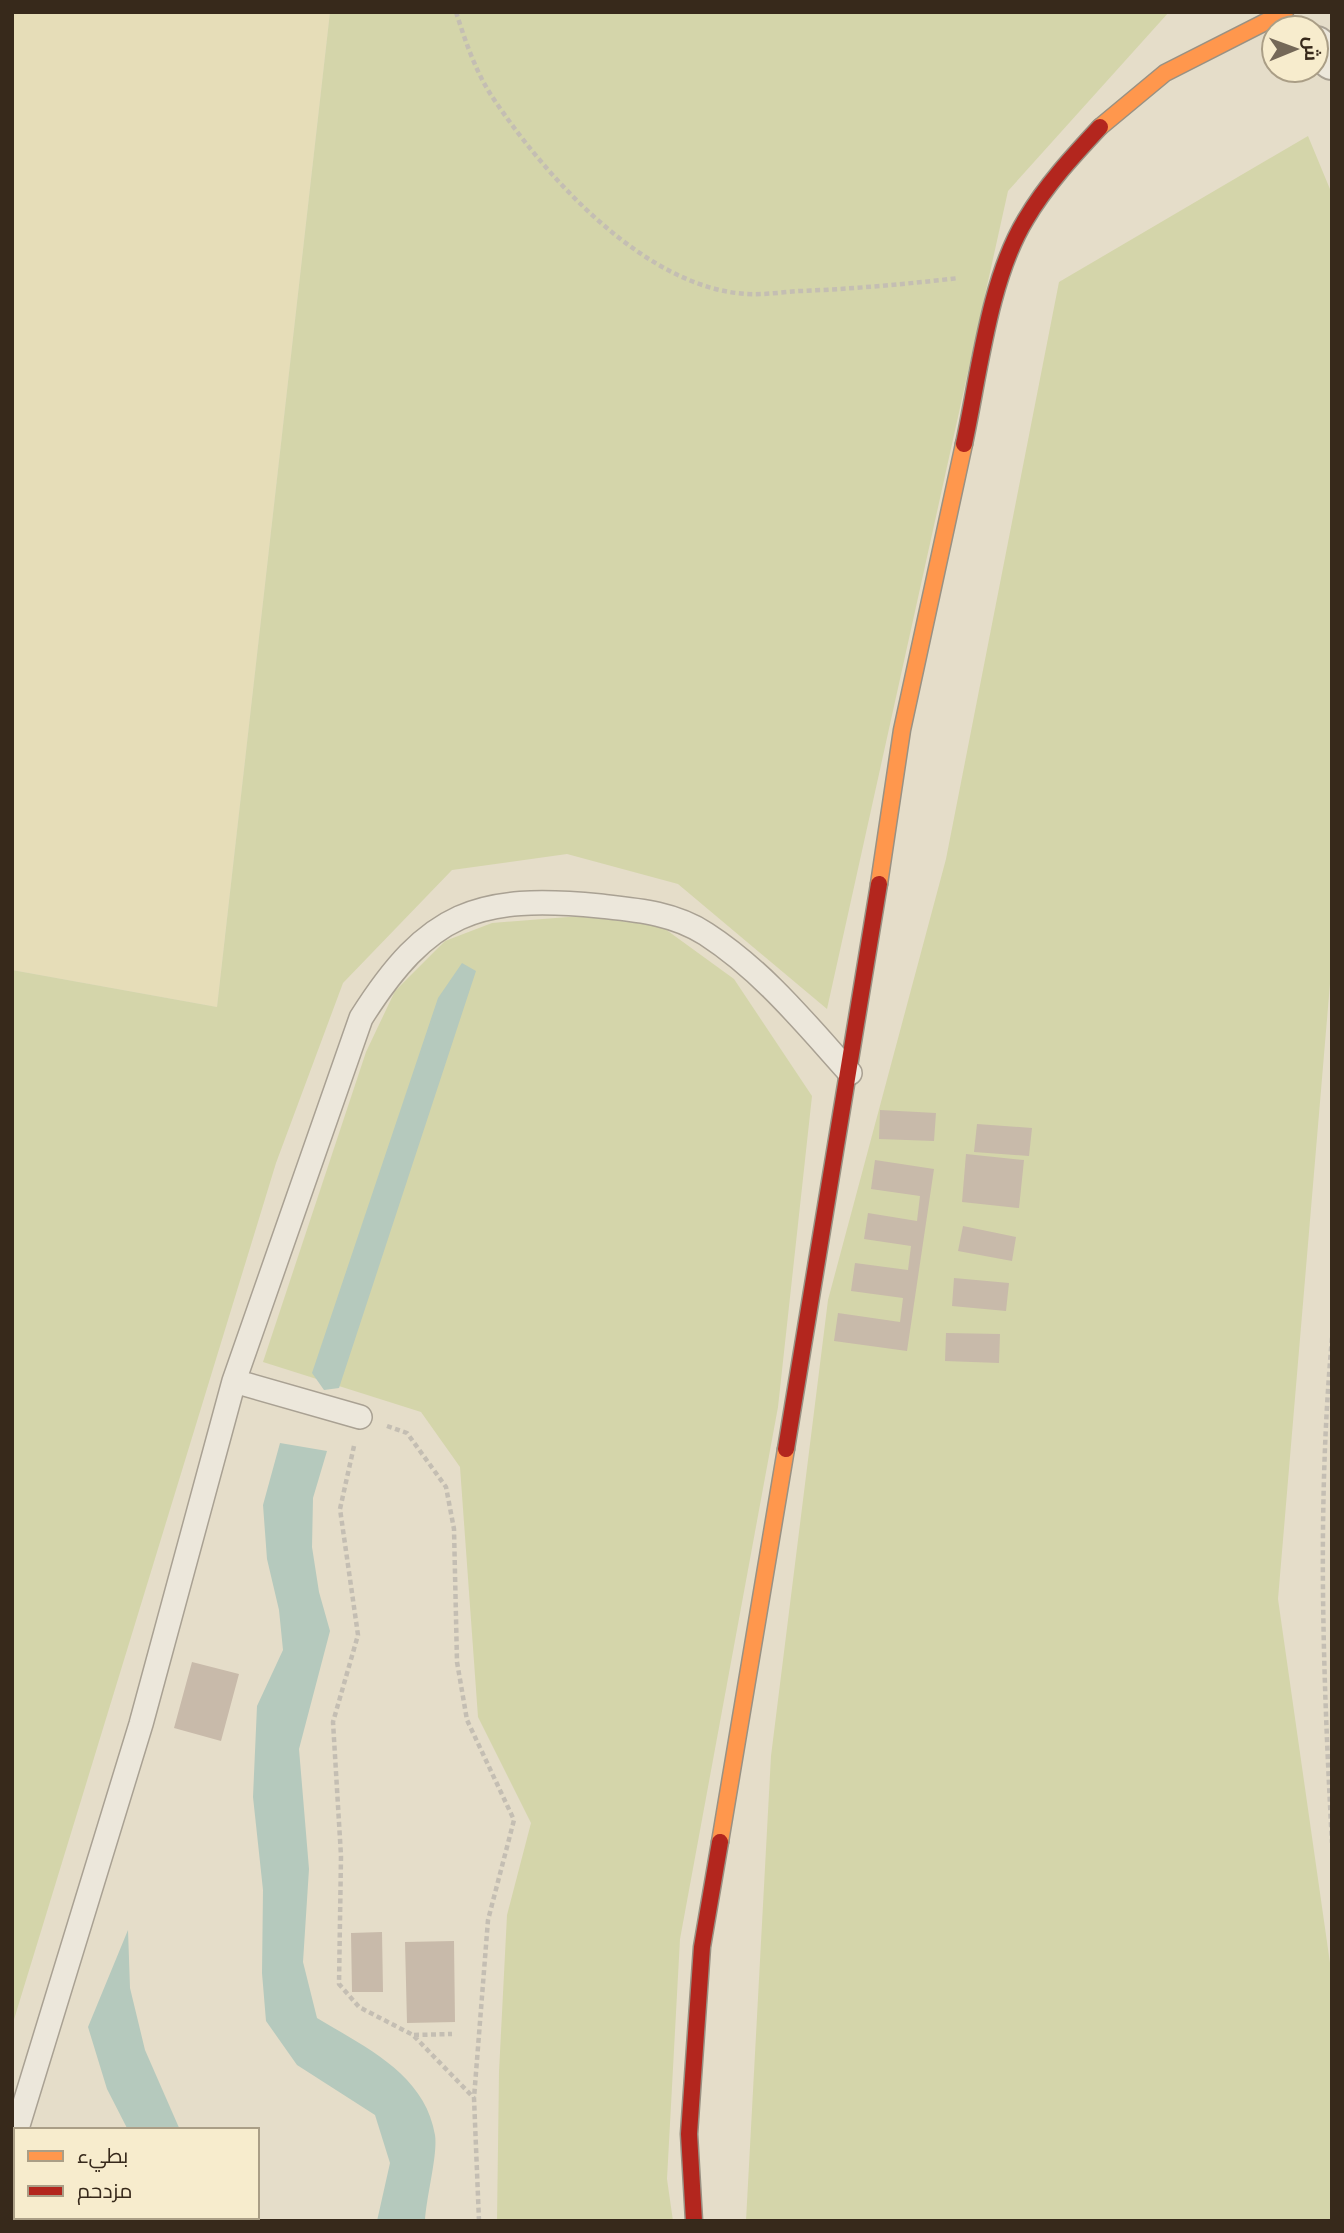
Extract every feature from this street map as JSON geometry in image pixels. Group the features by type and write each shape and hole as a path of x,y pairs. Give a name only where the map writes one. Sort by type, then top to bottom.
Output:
{"street":[{"path":"694,2221 689,2134 702,1947 850,1073 902,730 1000,275 1026,220 1065,164 1112,114 1165,73 1286,12"}],"lane":[{"path":"17,2128 141,1724 234,1381 361,1018 385,981 406,955 442,925 496,906 540,900 657,912 704,932 771,983 850,1073"},
{"path":"234,1381 360,1417"}],"path":[{"path":"456,12 466,42 490,93 531,150 570,193 606,226 653,260 693,281 746,294 1000,275"},
{"path":"1332,1338 1323,1502 1322,1638 1332,1843"},
{"path":"474,2098 413,2035 359,2007 340,1984 341,1856 333,1722 358,1635 340,1509 360,1417 407,1433 446,1487 454,1529 457,1662 467,1720 514,1820 488,1920 474,2098 479,2221"},
{"path":"413,2035 452,2034"}],"shaded area":[{"path":"12,12 330,12 217,1007 12,970"},
{"path":"462,963 476,971 339,1388 324,1390 312,1373 438,998"},
{"path":"280,1443 327,1451 313,1498 312,1547 319,1592 330,1631 299,1749 309,1869 303,1962 317,2018 390,2064 419,2095 429,2114 435,2143 425,2221 377,2221 390,2163 375,2115 297,2065 266,2021 262,1973 263,1890 253,1797 257,1706 283,1650 279,1610 267,1559 263,1505"},
{"path":"128,1930 130,1988 145,2050 179,2128 127,2128 107,2089 88,2027"}],"green space":[{"path":"330,12 1169,12 1008,191 827,1009 678,884 567,854 452,870 343,983 276,1163 12,2026 12,970 217,1007"},
{"path":"1308,136 1332,194 1332,960 1278,1599 1332,1977 1332,2221 746,2221 771,1756 828,1300 946,859 1059,282"},
{"path":"581,916 661,926 734,979 812,1096 778,1407 680,1939 667,2179 673,2221 497,2221 499,2072 507,1915 531,1823 478,1717 460,1467 421,1412 263,1362 366,1052 395,991 445,941 492,923"}],"building":[{"path":"880,1110 936,1113 934,1141 879,1139"},
{"path":"977,1124 1032,1128 1029,1156 974,1152"},
{"path":"966,1154 1024,1160 1019,1208 962,1202"},
{"path":"875,1160 934,1169 907,1351 834,1341 838,1313 900,1322 903,1298 851,1291 855,1263 908,1270 911,1246 864,1239 868,1213 917,1221 920,1196 871,1189"},
{"path":"963,1226 1016,1237 1012,1261 958,1251"},
{"path":"954,1278 1009,1283 1006,1311 952,1306"},
{"path":"946,1333 1000,1334 999,1363 945,1361"},
{"path":"192,1662 239,1674 221,1741 174,1728"},
{"path":"382,1932 383,1992 352,1992 351,1933"},
{"path":"454,1941 455,2022 407,2023 405,1942"}],"traffic: slow":[{"path":"1100,127 1165,73 1285,12"},
{"path":"879,884 902,730 964,444"},
{"path":"720,1842 786,1449"}],"traffic: jam":[{"path":"964,444 994,298 1013,243 1042,194 1100,127"},
{"path":"786,1449 879,884"},
{"path":"694,2221 689,2134 702,1947 720,1842"}]}
